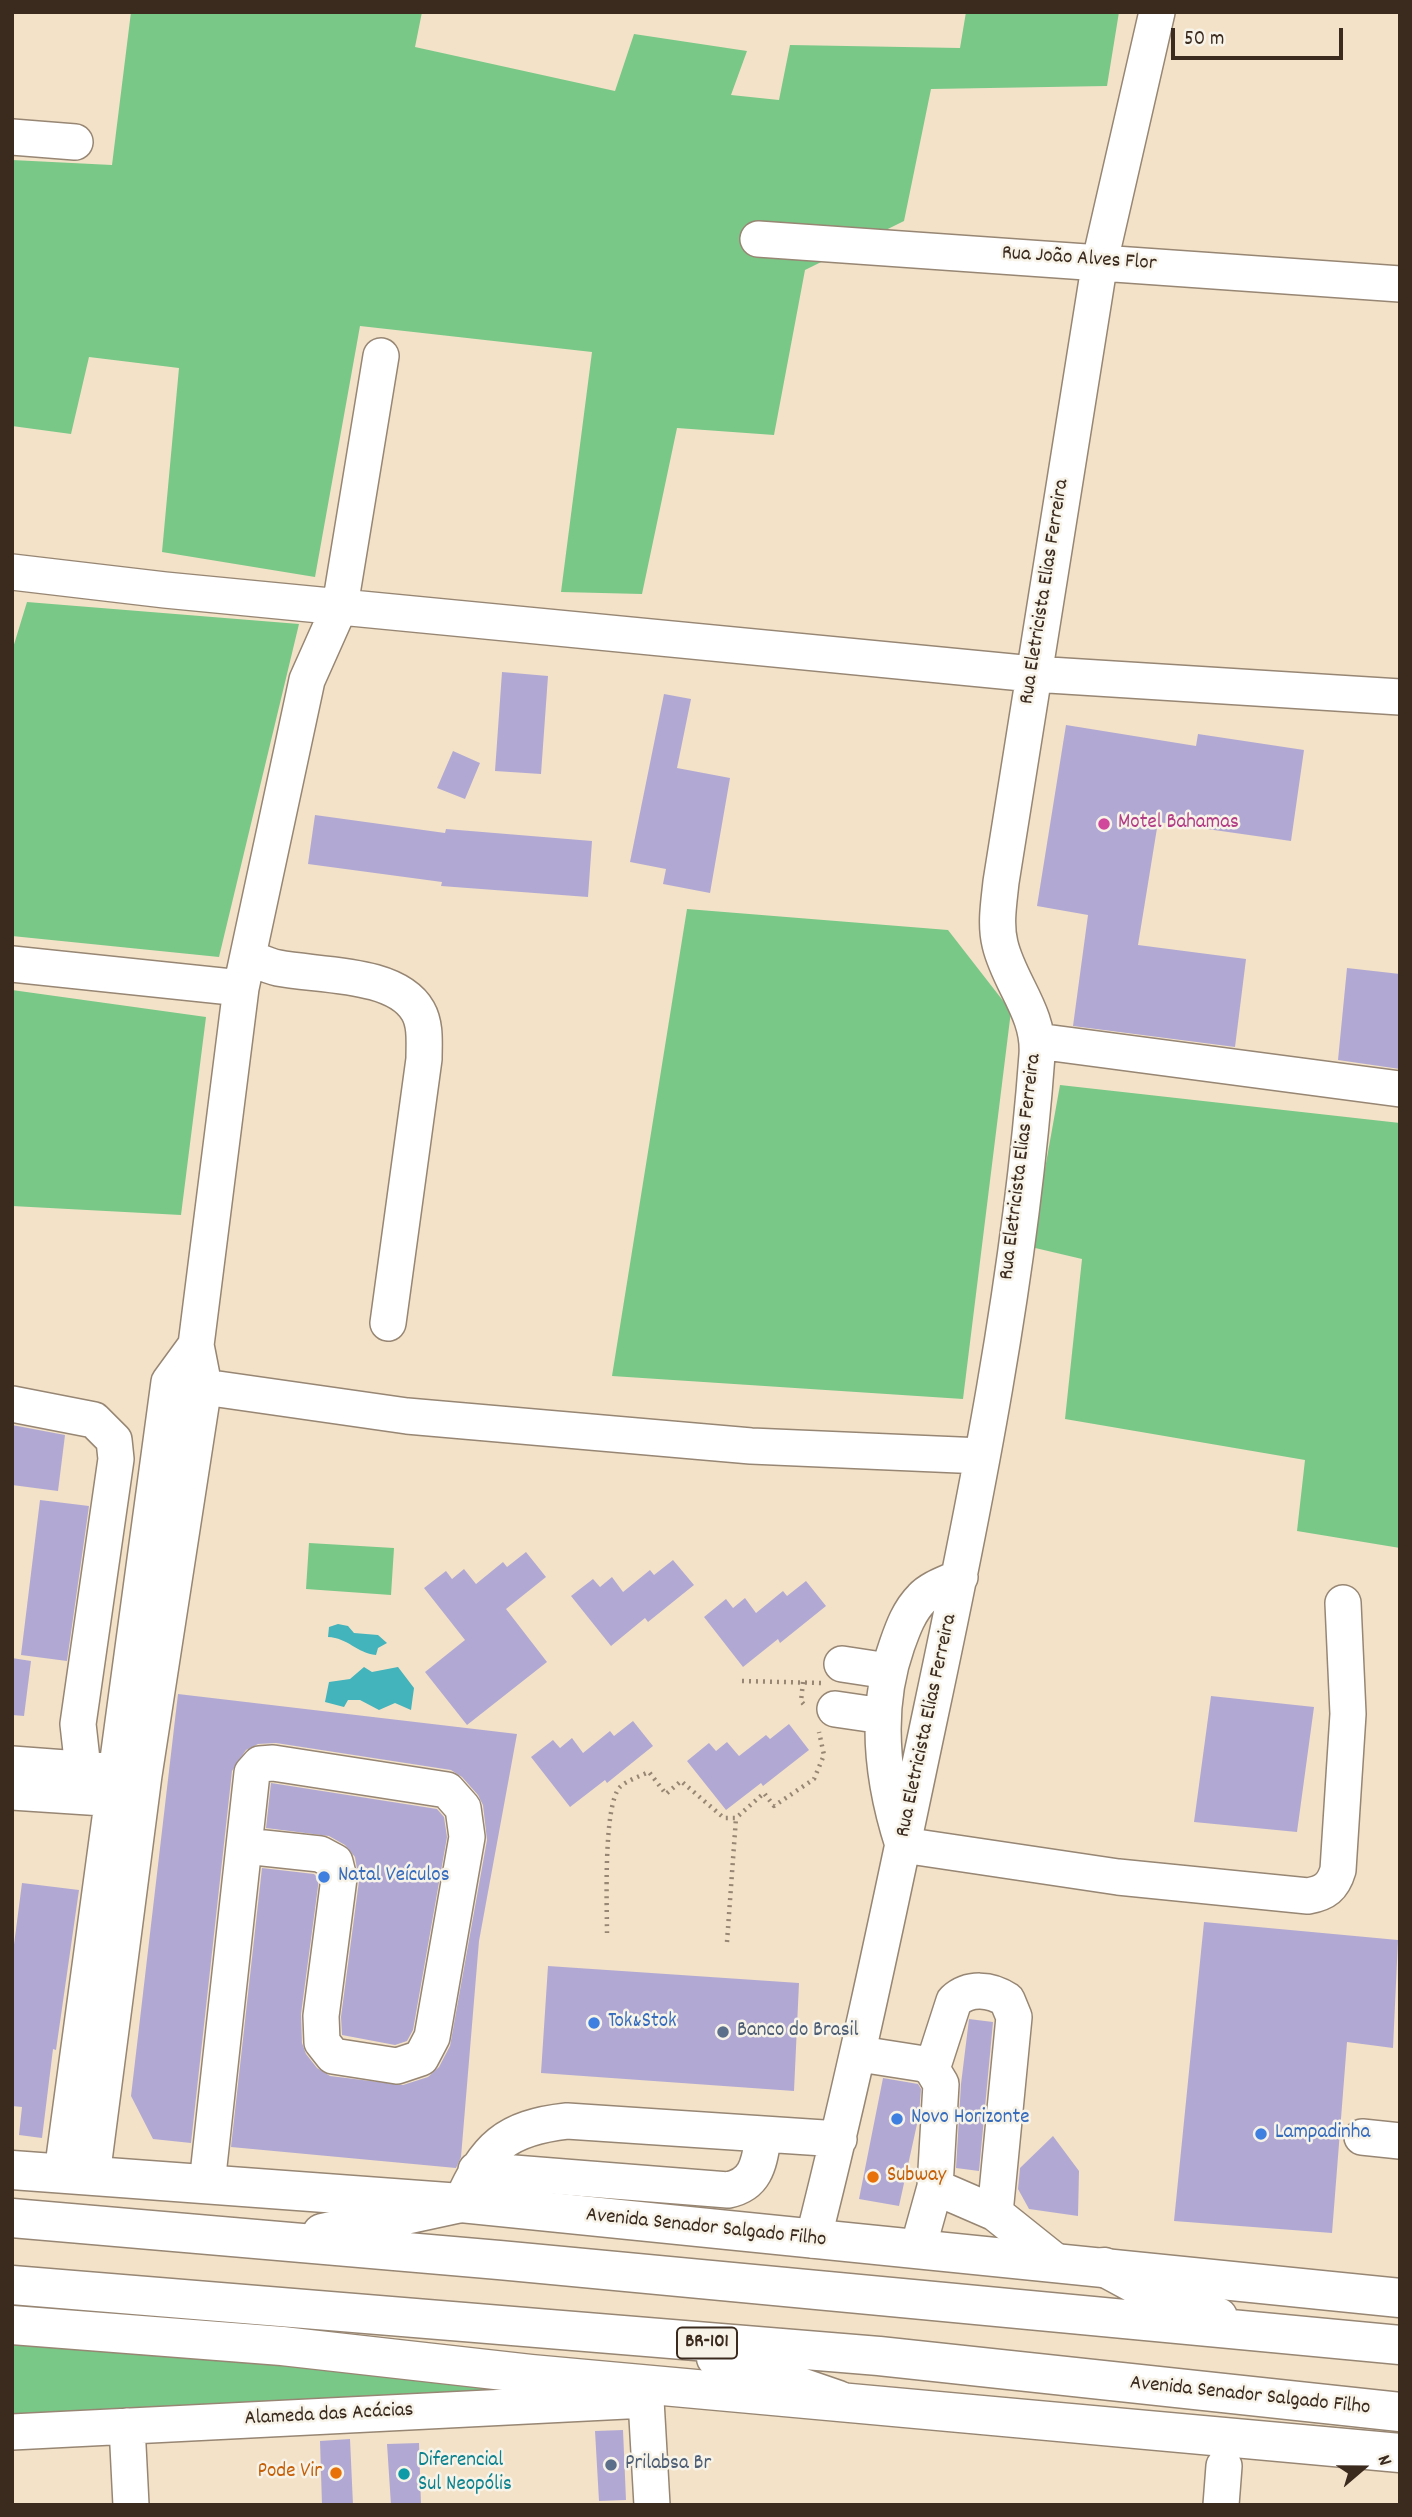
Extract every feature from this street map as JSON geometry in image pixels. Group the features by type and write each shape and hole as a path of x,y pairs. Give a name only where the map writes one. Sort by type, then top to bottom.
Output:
{"main road":[{"name":"Avenida Senador Salgado Filho","path":"12,2170 207,2184 468,2187 813,2240 1055,2261 1400,2298"},
{"path":"286,2241 468,2187"},
{"path":"12,2218 1400,2345"},
{"path":"1104,2267 1141,2287 1259,2333"},
{"name":"Avenida Senador Salgado Filho","path":"12,2285 879,2356 1400,2412"},
{"name":"Avenida Senador Salgado Filho","path":"12,2325 282,2346 531,2374 1400,2453"},
{"path":"664,2340 838,2400"}],"street":[{"name":"Rua Eletricista Elias Ferreira","path":"813,2240 860,2054 960,1577 982,1456 1016,1236 1037,1041 1024,997 1004,959 997,929 1001,881 1100,261 1157,12"},
{"path":"12,137 75,142"},
{"name":"Rua João Alves Flor","path":"758,239 1100,261 1400,285"},
{"path":"129,1787 204,1386 196,1345 244,973 307,680 340,606 381,356"},
{"path":"12,572 1033,674 1400,697"},
{"path":"12,964 244,973 275,967 376,982 402,993 418,1011 424,1032 424,1059 388,1323"},
{"path":"1037,1041 1400,1089"},
{"path":"77,2175 129,1787 169,1382 196,1345"},
{"path":"169,1382 407,1416 751,1446 982,1456"},
{"path":"12,1404 94,1420 114,1440 116,1459 78,1724 83,1769"},
{"path":"960,1577 923,1596 906,1619 888,1671 883,1716 884,1761 903,1845 1118,1877 1308,1896 1323,1893 1334,1882 1338,1870 1348,1714 1343,1603"},
{"path":"826,1699 888,1671"},
{"path":"826,1699 883,1716"},
{"path":"12,1764 83,1769 129,1787"},
{"path":"207,2184 252,1773 260,1764 447,1790 463,1808 467,1837 432,2036 421,2058 397,2066 333,2056 322,2042 321,2016 340,1878 335,1862 320,1854 245,1846"},
{"path":"12,1792 129,1787"},
{"path":"932,2069 954,2001 974,1990 1007,2000 1014,2017 995,2213"},
{"path":"860,2054 924,2064 932,2069 941,2084 935,2187 918,2248"},
{"path":"764,2134 758,2166 752,2179 742,2187 728,2190 468,2187 487,2152 510,2135 536,2124 568,2121 764,2134 839,2139"},
{"path":"1362,2137 1400,2141"},
{"path":"935,2187 995,2213 1055,2261"},
{"name":"Alameda das Acácias","path":"12,2432 646,2400 652,2505"},
{"path":"127,2427 131,2505"},
{"path":"1221,2505 1224,2466"}],"path":[{"path":"743,1681 803,1682 826,1699"},
{"path":"803,1682 801,1701 826,1699"},
{"path":"607,1933 606,1872 612,1803 620,1787 649,1772 666,1794 681,1781 724,1818 736,1818 764,1793 774,1806 814,1779 824,1755 826,1699"},
{"path":"727,1942 736,1818"}],"green space":[{"path":"131,12 422,12 415,47 615,91 634,34 747,51 731,95 779,100 790,45 960,48 966,12 1119,12 1107,86 931,89 904,221 805,270 774,435 677,428 642,594 561,592 592,352 360,326 315,577 162,552 179,368 89,357 71,434 12,426 12,160 112,165"},
{"path":"27,602 299,624 219,957 12,936 12,651"},
{"path":"687,909 948,930 1011,1011 963,1399 612,1376"},
{"path":"12,990 206,1017 181,1215 12,1206"},
{"path":"1060,1085 1400,1123 1400,1548 1297,1531 1305,1460 1065,1419 1082,1259 1031,1247"},
{"path":"309,1543 394,1548 391,1595 306,1589"},
{"path":"12,2330 644,2386 12,2415"}],"water":[{"path":"338,1624 348,1626 354,1633 378,1635 387,1643 378,1648 376,1655 369,1654 341,1640 328,1637 329,1627"},
{"path":"364,1667 372,1672 398,1667 414,1688 411,1710 395,1703 379,1710 360,1700 348,1700 344,1707 325,1702 329,1682 350,1679"}],"building":[{"path":"502,672 548,676 541,774 495,771"},
{"path":"664,694 691,699 677,768 730,778 710,893 663,884 666,869 630,862"},
{"path":"1066,725 1196,746 1198,734 1304,750 1291,841 1158,822 1138,945 1246,959 1235,1047 1073,1026 1088,915 1037,906"},
{"path":"453,751 480,763 465,799 437,788"},
{"path":"315,815 445,833 446,829 592,841 588,897 441,886 442,882 308,864"},
{"path":"1347,968 1400,974 1400,1069 1338,1060"},
{"path":"12,1425 65,1435 58,1491 12,1485"},
{"path":"40,1500 89,1506 67,1661 21,1655"},
{"path":"526,1552 546,1577 506,1609 547,1662 467,1725 425,1672 465,1640 424,1588 446,1571 452,1579 464,1569 476,1584 503,1562 507,1567"},
{"path":"673,1560 694,1585 648,1622 645,1618 611,1646 571,1596 593,1579 600,1587 612,1577 623,1592 650,1570 654,1575"},
{"path":"806,1581 826,1606 780,1643 778,1639 743,1667 704,1617 726,1599 733,1608 745,1598 756,1613 783,1591 787,1596"},
{"path":"12,1658 31,1661 24,1716 12,1715"},
{"path":"178,1694 517,1734 479,1941 461,2157 456,2168 231,2147 262,1868 314,1874 319,1879 301,2014 302,2043 306,2054 317,2068 330,2076 403,2085 428,2077 439,2067 450,2046 487,1840 483,1805 478,1795 462,1777 451,1770 276,1743 258,1744 246,1750 232,1771 191,2143 153,2139 131,2096"},
{"path":"1211,1696 1314,1707 1297,1832 1194,1822"},
{"path":"633,1721 653,1746 607,1783 605,1780 570,1807 531,1757 553,1740 560,1748 572,1738 583,1753 610,1731 614,1736"},
{"path":"789,1724 809,1750 763,1786 761,1783 726,1810 687,1761 709,1743 716,1751 727,1742 739,1756 766,1735 770,1739"},
{"path":"271,1783 437,1809 444,1817 447,1837 413,2030 407,2041 395,2045 342,2035 341,2017 359,1881 355,1857 345,1845 329,1836 266,1828"},
{"path":"22,1883 79,1890 56,2050 53,2049 42,2138 19,2135 22,2107 12,2106 12,1960"},
{"name":"Lampadinha","path":"1204,1922 1398,1940 1393,2048 1347,2042 1332,2233 1174,2221"},
{"path":"548,1966 799,1983 794,2091 541,2073"},
{"path":"969,2019 993,2022 979,2171 956,2168 961,2084"},
{"name":"Novo Horizonte","path":"883,2078 918,2084 921,2089 919,2115 899,2206 859,2199"},
{"path":"1053,2136 1079,2171 1078,2216 1029,2209 1018,2189 1020,2168"},
{"name":"Prilabsa Br","path":"623,2430 626,2500 599,2501 595,2431"},
{"name":"Pode Vir","path":"350,2439 353,2505 322,2505 320,2441"},
{"name":"Diferencial Sul Neopólis","path":"419,2443 421,2505 391,2505 387,2444"}],"place":[{"name":"Motel Bahamas","path":"1104,824"},
{"name":"Natal Veículos","path":"324,1877"},
{"name":"Tok&Stok","path":"594,2023"},
{"name":"Banco do Brasil","path":"723,2032"},
{"name":"Novo Horizonte","path":"897,2119"},
{"name":"Lampadinha","path":"1261,2134"},
{"name":"Subway","path":"873,2177"},
{"name":"Prilabsa Br","path":"611,2465"},
{"name":"Pode Vir","path":"336,2473"},
{"name":"Diferencial Sul Neopólis","path":"404,2474"}]}
